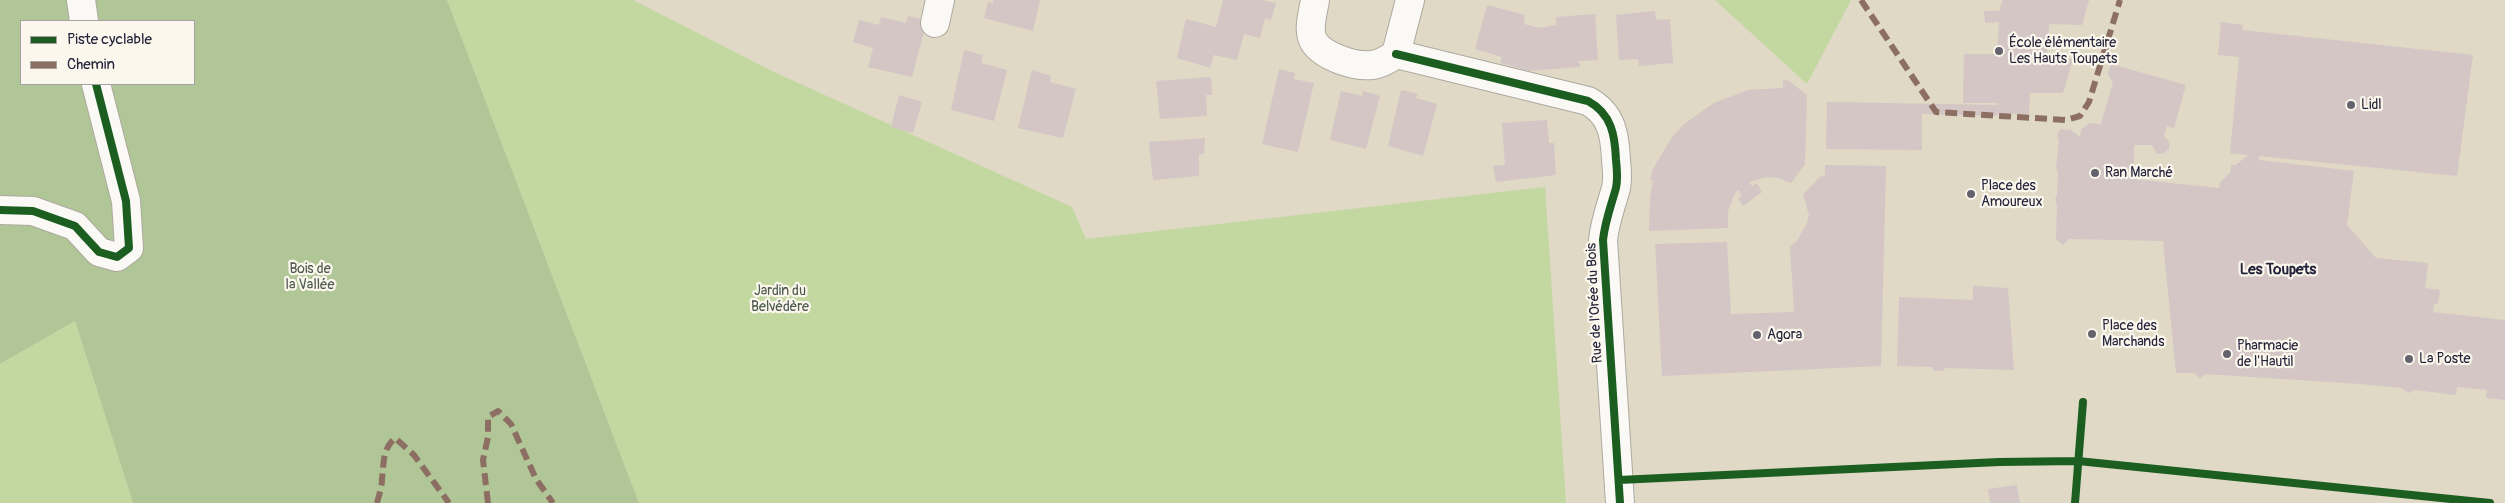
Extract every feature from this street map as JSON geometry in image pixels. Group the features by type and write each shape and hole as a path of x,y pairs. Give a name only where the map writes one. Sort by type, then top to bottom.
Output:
{"street":[{"path":"81,0 84,20"},
{"path":"1315,0 1310,29 1314,42 1322,50 1358,65 1371,65 1386,61 1396,54 1410,0"},
{"name":"Rue de l'Orée du Bois","path":"1396,54 1588,101 1599,107 1613,128 1616,144 1616,186 1609,206 1604,240 1620,503"},
{"path":"0,210 33,211 75,226 99,252 117,257 129,248 126,200 96,85"}],"green space":[{"name":"Bois de la Vallée","path":"0,0 447,0 639,503 133,503 75,321 0,364"},
{"name":"Jardin du Belvédère","path":"447,0 633,0 774,72 1072,207 1086,239 1545,187 1566,503 639,503"},
{"path":"1715,0 1851,0 1807,84"},
{"path":"75,321 133,503 0,503 0,364"}],"building":[{"path":"993,0 1040,0 1033,31 984,18 988,2 993,3"},
{"path":"1223,0 1262,0 1276,3 1271,20 1265,18 1260,38 1244,34 1237,60 1214,55 1210,68 1177,58 1186,19 1216,27"},
{"path":"2003,0 2089,0 2082,25 2049,24 2047,56 2073,59 2063,93 2030,93 2029,114 1997,114 1997,116 1922,114 1922,150 1826,149 1827,102 1998,105 1998,103 1963,103 1964,54 1997,54 1999,22 1985,23 1984,11 1999,11"},
{"path":"1487,5 1525,15 1524,24 1540,28 1556,25 1556,17 1595,14 1598,60 1579,61 1580,67 1529,71 1500,63 1502,57 1475,49"},
{"path":"1655,11 1656,20 1670,19 1673,63 1639,66 1638,59 1619,60 1616,15"},
{"path":"908,16 927,20 912,77 868,67 873,48 853,42 859,20 879,25 881,17 906,23"},
{"path":"2221,22 2243,25 2242,30 2473,55 2457,176 2259,156 2259,160 2354,171 2347,225 2376,258 2428,263 2425,288 2440,290 2438,304 2434,304 2433,312 2505,320 2505,400 2486,398 2487,390 2457,387 2456,395 2414,390 2409,393 2401,388 2360,384 2205,374 2200,379 2195,373 2176,373 2163,241 2069,239 2063,245 2056,239 2057,204 2055,200 2057,195 2058,173 2056,168 2059,140 2057,136 2060,129 2071,130 2080,137 2081,130 2089,123 2101,124 2113,82 2108,74 2111,64 2186,85 2174,128 2167,126 2164,136 2169,142 2169,149 2164,153 2157,154 2152,145 2134,145 2134,179 2219,188 2220,182 2230,173 2231,165 2236,165 2248,155 2230,153 2239,57 2218,55"},
{"path":"964,50 983,55 981,63 1007,70 994,121 951,110"},
{"path":"1279,69 1295,73 1294,79 1314,83 1298,152 1262,144"},
{"path":"1032,70 1051,76 1050,82 1076,89 1063,138 1018,128"},
{"path":"1211,77 1212,95 1206,95 1207,116 1160,119 1156,81"},
{"path":"1783,80 1789,81 1807,95 1805,164 1791,183 1778,178 1766,177 1749,182 1752,186 1757,183 1762,192 1743,206 1738,198 1742,196 1739,190 1735,193 1728,211 1728,228 1649,231 1650,198 1653,180 1650,180 1653,169 1672,137 1684,124 1714,103 1748,90 1783,88"},
{"path":"1401,90 1418,94 1416,98 1437,104 1423,156 1388,146"},
{"path":"1341,91 1362,96 1363,91 1380,96 1366,149 1330,140"},
{"path":"899,95 922,102 913,133 891,127"},
{"path":"1547,120 1549,143 1554,143 1556,175 1496,182 1493,166 1505,165 1502,123"},
{"path":"1205,138 1204,154 1199,154 1199,176 1153,180 1149,142"},
{"path":"1825,165 1886,166 1881,366 1662,376 1655,244 1727,242 1731,314 1794,312 1790,246 1797,241 1809,215 1803,194 1821,176 1825,177"},
{"path":"1973,286 2008,288 2014,370 1946,368 1942,371 1935,371 1932,367 1897,366 1899,297 1973,300"},
{"path":"2017,485 2020,503 1990,503 1988,489"}],"marked path":[{"path":"1861,0 1936,112 2066,120 2080,116 2089,102 2120,0"},
{"path":"488,503 483,460 488,437 488,417 498,411 511,424 536,479 553,503"},
{"path":"377,503 382,485 386,452 395,438 414,455 449,503"}],"cycle path":[{"path":"1396,54 1588,101 1602,112 1611,126 1615,142 1617,178 1603,240 1620,503"},
{"path":"0,210 33,211 75,226 99,252 117,257 129,248 126,201 96,85"},
{"path":"2075,503 2083,402"},
{"path":"1619,480 1999,462 2078,461 2490,503"}],"place":[{"name":"École élémentaire Les Hauts Toupets","path":"1999,51"},
{"name":"Lidl","path":"2351,105"},
{"name":"Ran Marché","path":"2095,173"},
{"name":"Place des Amoureux","path":"1971,194"},
{"name":"Place des Marchands","path":"2092,334"},
{"name":"Agora","path":"1757,335"},
{"name":"Pharmacie de l'Hautil","path":"2227,354"},
{"name":"La Poste","path":"2409,359"}],"district":[{"name":"Les Toupets","path":"2278,270"}]}
